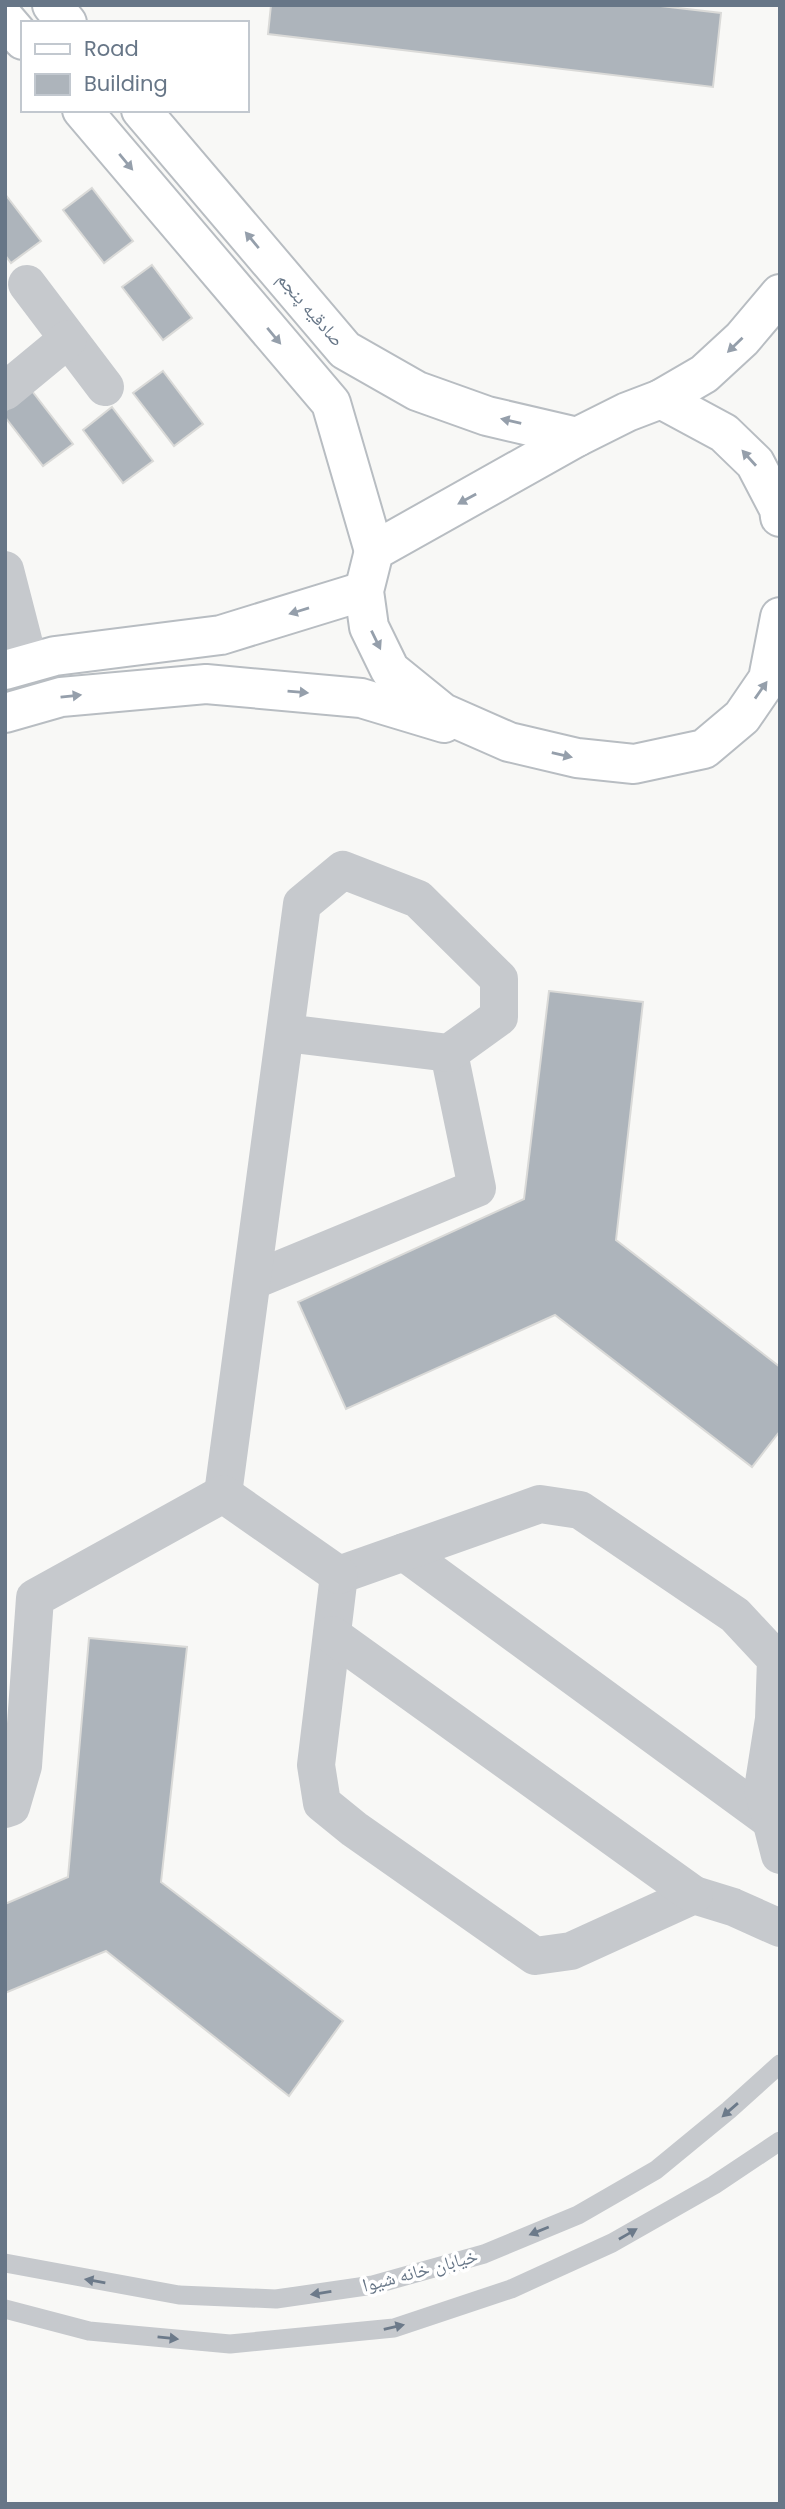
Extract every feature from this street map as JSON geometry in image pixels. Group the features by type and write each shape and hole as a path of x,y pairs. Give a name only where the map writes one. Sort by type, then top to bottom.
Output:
{"street":[{"path":"52,5 65,21"},
{"path":"5,19 21,38"},
{"path":"84,112 331,403 374,551 364,591 369,627 390,670 443,713 509,742"},
{"name":"صادقیه پنجم","path":"143,112 345,350 417,391 487,416 577,437"},
{"path":"27,284 105,387"},
{"path":"374,551 577,437 627,412 661,399 704,374 742,339 780,294"},
{"path":"5,391 68,339"},
{"path":"312,381 345,350"},
{"path":"661,399 724,433 755,463 779,509"},
{"path":"5,570 17,666 55,656 221,635 364,591"},
{"path":"5,713 61,697 206,684 361,698 509,742 577,758 634,764 705,749 742,717 768,679 780,617"},
{"path":"198,639 206,684"},
{"path":"223,1493 302,904 343,870 418,899 499,979 499,1017 449,1053 285,1032"},
{"path":"252,1281 477,1188 449,1053"},
{"path":"223,1493 339,1575"},
{"path":"5,1809 11,1807 23,1766 35,1598 223,1493"},
{"path":"339,1575 540,1504 579,1510 734,1615 776,1659 774,1719 763,1789 775,1837"},
{"path":"404,1552 775,1837"},
{"path":"339,1575 316,1765 322,1803 354,1829 535,1956 571,1951 694,1895"},
{"path":"332,1635 694,1895 780,1928"}],"lane":[{"name":"خیابان خانه شیوا","path":"5,2263 179,2295 276,2299 373,2285 484,2254 578,2215 656,2171 780,2064"},
{"path":"5,2309 89,2331 230,2344 394,2328 511,2289 612,2243 714,2185 780,2141"}],"building":[{"path":"271,5 652,5 721,13 713,87 268,34"},
{"path":"92,188 133,241 104,263 63,210"},
{"path":"5,194 41,241 11,263 5,255"},
{"path":"152,265 192,318 163,340 122,287"},
{"path":"163,371 203,424 174,446 133,393"},
{"path":"32,391 73,444 43,466 5,417 5,411"},
{"path":"112,407 153,461 123,483 83,430"},
{"path":"549,991 643,1002 616,1240 780,1367 780,1431 752,1467 555,1315 346,1409 298,1302 524,1199"},
{"path":"89,1638 187,1647 161,1882 343,2021 289,2096 106,1951 5,1993 5,1904 68,1877"}]}
